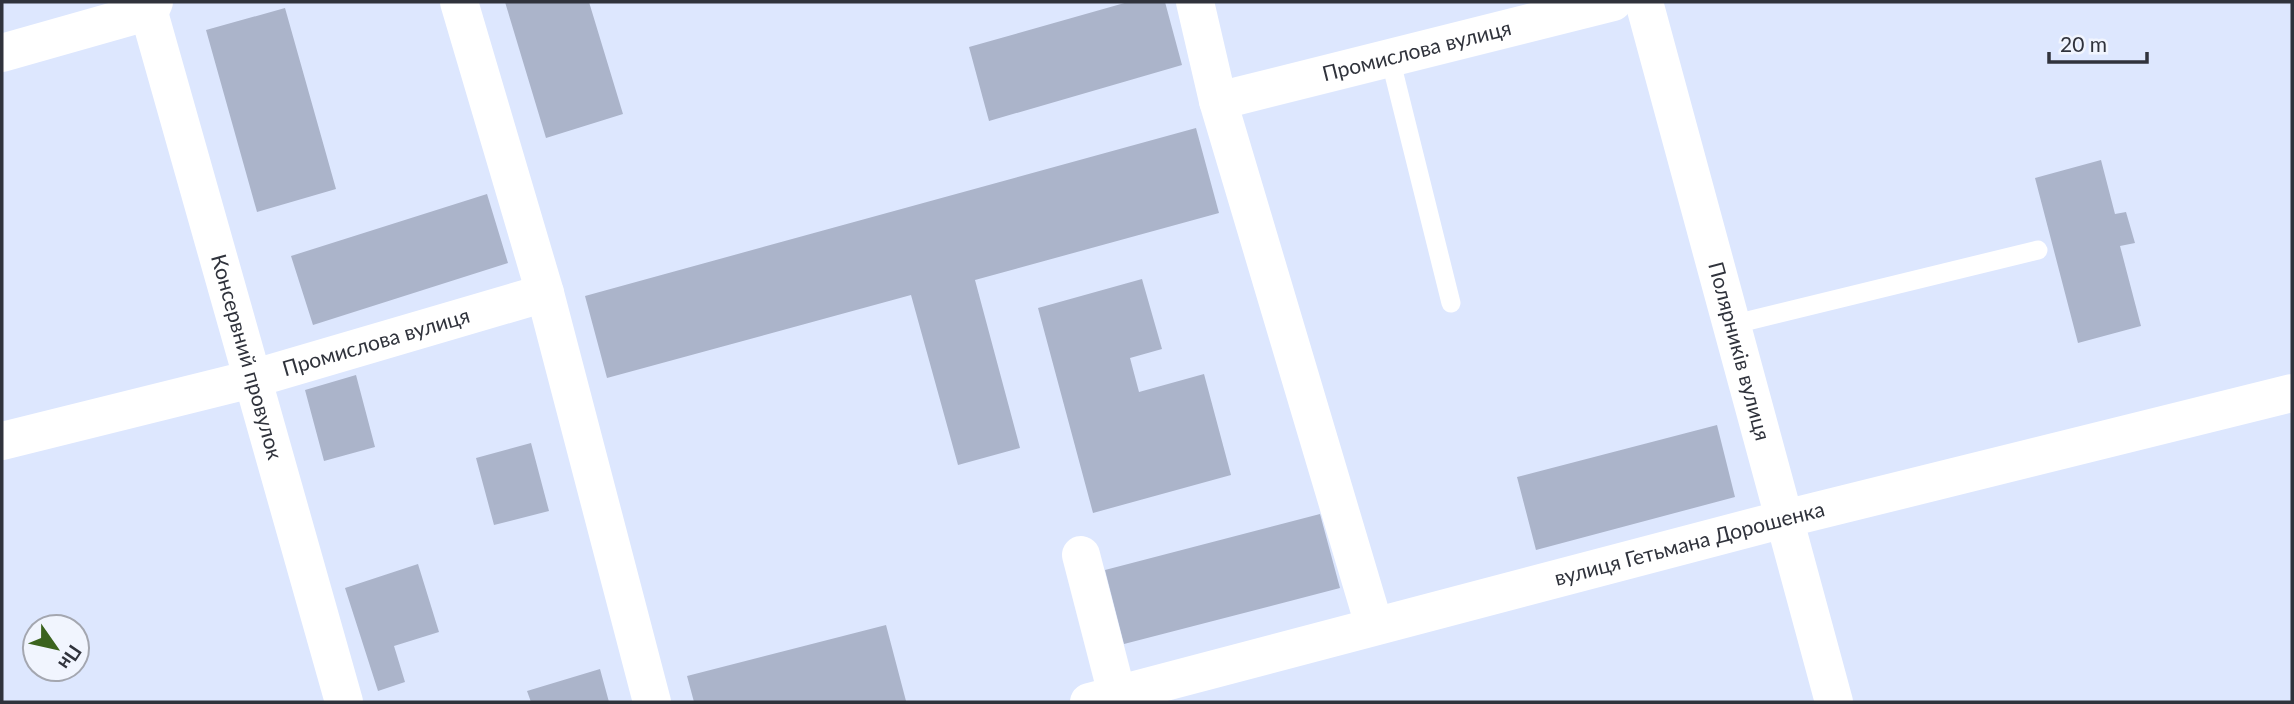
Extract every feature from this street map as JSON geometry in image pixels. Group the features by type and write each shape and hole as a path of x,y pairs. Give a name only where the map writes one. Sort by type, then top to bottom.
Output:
{"street":[{"path":"460,2 545,293 652,702"},
{"path":"1195,2 1218,101 1374,625"},
{"name":"Промислова вулиця","path":"1218,101 1614,2"},
{"name":"Полярників вулиця","path":"1644,2 1834,702"},
{"path":"2,53 150,5"},
{"name":"Консервний провулок","path":"150,5 344,702"},
{"name":"Промислова вулиця","path":"2,442 252,379 545,293"},
{"name":"вулиця Гетьмана Дорошенка","path":"1109,700 1374,625 1784,519 2292,393"},
{"path":"1081,555 1109,700"}],"lane":[{"path":"1390,58 1451,303"},
{"path":"1731,325 2038,250"}],"building":[{"path":"505,2 589,2 623,114 546,138"},
{"path":"1128,2 1165,2 1182,65 989,121 969,47"},
{"path":"285,8 336,189 257,212 206,30"},
{"path":"1196,128 1219,213 975,280 1020,448 958,465 911,295 607,378 585,296"},
{"path":"2101,160 2115,214 2126,212 2135,243 2120,246 2141,326 2078,343 2035,178"},
{"path":"487,194 508,263 313,325 291,256"},
{"path":"1142,279 1162,349 1130,358 1139,392 1204,374 1231,475 1093,513 1038,308"},
{"path":"356,375 375,447 324,461 305,390"},
{"path":"1717,425 1735,497 1536,550 1517,477"},
{"path":"531,443 549,511 494,525 476,458"},
{"path":"1320,514 1340,588 1124,644 1105,570"},
{"path":"418,564 439,632 394,646 405,682 378,691 345,588"},
{"path":"886,625 906,701 694,702 687,676"},
{"path":"600,669 609,702 531,702 527,691"}]}
